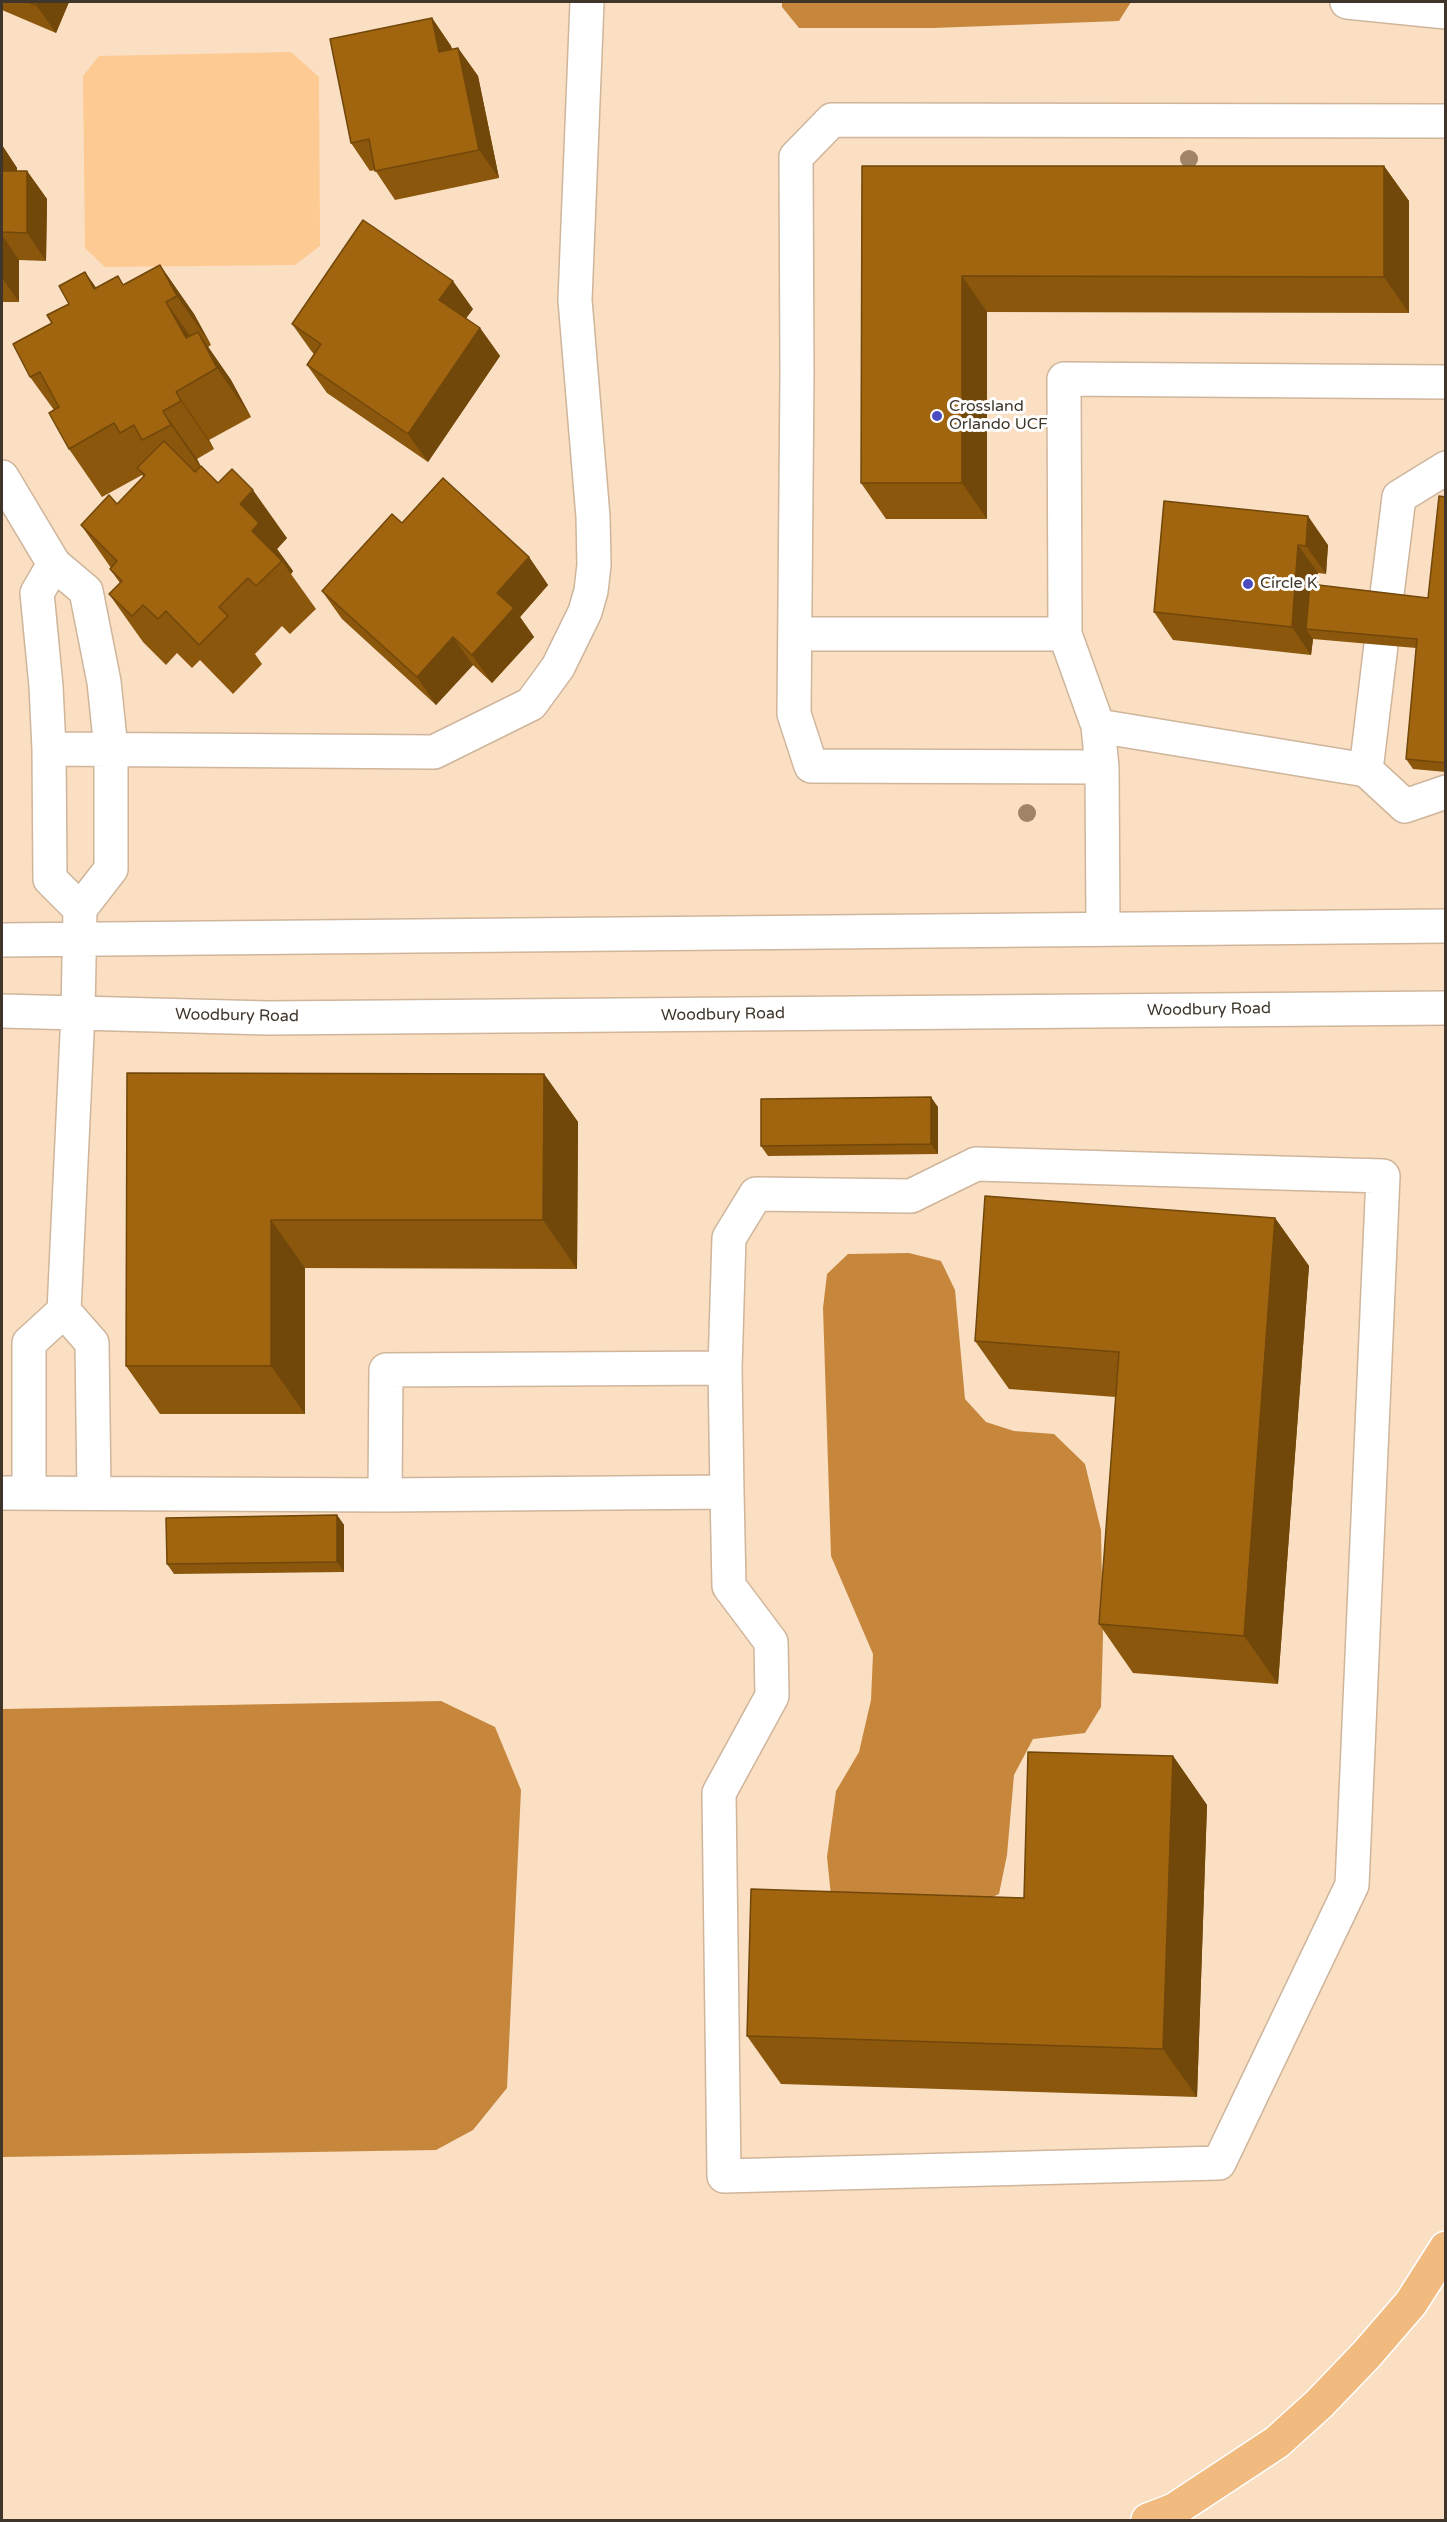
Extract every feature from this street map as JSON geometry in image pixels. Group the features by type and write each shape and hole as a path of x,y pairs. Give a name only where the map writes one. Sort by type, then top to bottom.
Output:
{"highway":[{"path":"1148,2520 1174,2510 1277,2442 1319,2404 1368,2354 1411,2303 1446,2248"}],"street":[{"path":"49,749 434,752 531,704 558,667 585,612 591,591 594,565 593,517 575,300 587,2"},
{"path":"1347,2 1446,12"},
{"path":"1102,767 811,766 794,714 796,157 832,120 1446,121"},
{"path":"1103,929 1102,767 1098,726 1065,634 1064,379 1446,381"},
{"path":"1386,602 1399,497 1446,468"},
{"path":"2,477 54,564 86,591 104,682 111,749 111,869 80,924 64,1311 29,1343 15,1493 385,1495 727,1492"},
{"path":"54,564 37,593 46,686 49,749 50,879 80,924"},
{"path":"795,634 1065,634"},
{"path":"1366,770 1381,645"},
{"path":"1098,726 1366,770 1405,806 1446,792"},
{"path":"2,940 80,924 1103,929 1446,926"},
{"name":"Woodbury Road","path":"2,1011 292,1018 1446,1008"},
{"path":"976,1164 1383,1176 1352,1886 1219,2163 724,2176 719,1793 772,1696 771,1642 729,1586 727,1492 725,1368 729,1238 756,1194 911,1196 976,1164"},
{"path":"64,1311 93,1343 94,1493"},
{"path":"385,1495 386,1370 725,1368"}],"shaded area":[{"path":"782,2 1131,2 1119,21 933,28 799,28 782,7"},
{"path":"291,52 319,77 320,246 295,265 105,267 85,248 83,76 99,56"},
{"path":"909,1253 941,1261 955,1290 965,1399 986,1422 1014,1431 1054,1434 1085,1464 1101,1530 1103,1636 1101,1707 1085,1733 1033,1739 1014,1775 1007,1855 999,1894 970,1907 831,1896 827,1857 836,1791 859,1752 871,1700 873,1654 831,1556 823,1308 827,1274 848,1254"},
{"path":"441,1701 495,1727 521,1790 507,2088 473,2130 436,2150 2,2157 2,1709"}],"building":[{"path":"432,18 439,52 458,48 479,150 375,171 369,139 351,143 330,39"},
{"name":"Crossland Orlando UCF","path":"862,166 1384,166 1384,277 962,276 962,483 861,483"},
{"path":"2,171 27,171 27,233 2,232"},
{"path":"363,220 453,281 439,300 480,328 408,434 307,365 321,344 292,324"},
{"path":"160,265 177,296 166,302 186,338 198,332 217,368 176,392 181,401 163,411 171,425 142,440 134,425 120,433 114,423 69,449 49,413 59,407 40,372 30,377 13,344 52,323 47,315 69,304 59,286 85,272 94,289 118,276 123,285"},
{"path":"164,441 195,472 201,466 218,483 232,469 253,490 240,504 259,523 252,531 282,561 256,586 248,578 219,607 228,616 199,645 166,611 158,619 143,605 132,616 109,594 122,581 110,569 117,561 81,525 109,495 117,504 145,475 137,468"},
{"path":"443,478 529,557 497,593 514,608 472,655 453,637 417,677 322,591 392,514 402,523"},
{"name":"Circle K","path":"1439,496 1446,497 1446,763 1406,759 1417,639 1306,629 1310,584 1428,598"},
{"name":"Circle K","path":"1164,501 1308,516 1306,546 1298,545 1292,627 1154,612"},
{"path":"127,1073 544,1074 543,1220 271,1220 271,1366 126,1366"},
{"path":"931,1097 931,1144 761,1146 761,1099"},
{"path":"985,1196 1275,1218 1244,1636 1099,1624 1119,1352 975,1341"},
{"path":"337,1515 337,1562 167,1564 166,1518"},
{"path":"1028,1752 1173,1756 1163,2049 747,2036 751,1889 1024,1898"}],"place":[{"name":"Crossland Orlando UCF","path":"937,416"},
{"name":"Circle K","path":"1248,584"}]}
